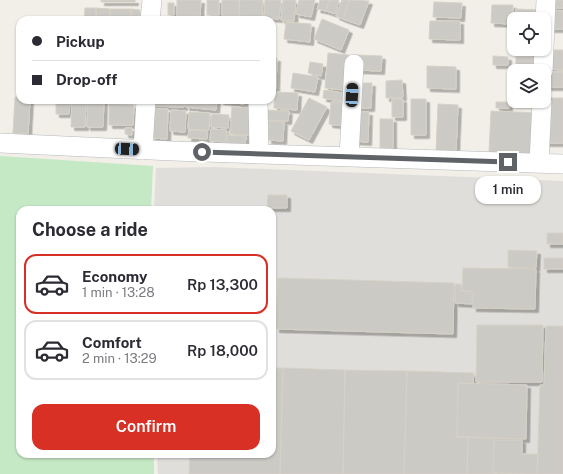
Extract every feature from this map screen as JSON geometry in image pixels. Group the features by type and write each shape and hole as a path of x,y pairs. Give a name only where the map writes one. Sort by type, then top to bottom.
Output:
{"street":[{"path":"150,16 152,0"},
{"path":"543,64 546,0"},
{"path":"349,157 354,64"},
{"path":"143,150 146,104"},
{"path":"258,104 259,154"},
{"path":"539,163 542,108"},
{"path":"0,143 143,150 563,164"}],"shaded area":[{"path":"214,167 563,181 563,474 158,474 157,458 276,458 276,206 154,206 156,168"}],"green space":[{"path":"0,156 153,166 151,206 16,206 16,458 154,458 154,474 0,474"}],"building":[{"path":"101,0 135,0 135,2 101,2"},
{"path":"177,0 201,0 200,16 177,16"},
{"path":"207,0 219,0 219,15 207,15"},
{"path":"222,0 239,0 239,16 222,16"},
{"path":"240,0 263,0 262,16 239,16"},
{"path":"265,0 281,0 279,19 276,19 276,16 264,16"},
{"path":"283,0 296,0 294,21 281,20"},
{"path":"299,0 315,0 311,17 296,14"},
{"path":"320,0 329,0 326,11 317,9"},
{"path":"329,0 339,0 335,14 326,11"},
{"path":"342,0 350,0 343,19 336,16"},
{"path":"350,0 369,1 360,25 343,19"},
{"path":"549,0 563,0 563,8 549,8"},
{"path":"434,2 462,3 461,18 433,17"},
{"path":"168,3 174,3 174,15 168,15"},
{"path":"492,5 513,5 513,12 507,12 507,24 491,23"},
{"path":"85,8 96,8 96,16 84,16"},
{"path":"96,8 110,9 110,16 96,16"},
{"path":"110,9 131,9 131,16 110,16"},
{"path":"131,9 140,10 140,16 131,16"},
{"path":"516,9 541,10 541,12 516,12"},
{"path":"551,10 563,11 563,29 551,29"},
{"path":"322,19 349,30 341,50 314,39"},
{"path":"430,21 460,21 460,40 429,39"},
{"path":"286,22 311,24 310,42 284,39"},
{"path":"551,50 563,50 563,70 551,69 551,64 547,64 548,56 551,56"},
{"path":"328,53 349,55 345,90 325,88"},
{"path":"357,55 382,56 381,71 357,70"},
{"path":"493,56 508,57 507,65 493,65"},
{"path":"516,57 539,57 538,64 516,64"},
{"path":"276,58 277,58 276,89"},
{"path":"310,62 323,64 321,76 308,73"},
{"path":"427,66 456,67 456,89 427,88"},
{"path":"551,72 563,72 563,87 551,87"},
{"path":"293,73 318,77 315,92 291,88"},
{"path":"402,80 403,97 386,98 386,81"},
{"path":"355,83 372,83 371,108 354,108"},
{"path":"324,90 348,94 346,102 323,98"},
{"path":"276,92 298,93 297,110 274,108 274,104 276,104"},
{"path":"16,97 16,104 30,104 28,134 13,133"},
{"path":"309,98 327,107 309,140 291,131"},
{"path":"551,98 563,98 563,143 543,143 544,108 551,108"},
{"path":"392,99 403,99 403,117 392,117"},
{"path":"411,99 426,99 426,135 411,135"},
{"path":"331,102 346,103 344,126 329,124"},
{"path":"496,102 507,102 507,108 496,108"},
{"path":"56,104 70,104 69,114 56,114"},
{"path":"72,104 86,104 85,127 71,127"},
{"path":"88,104 104,104 103,127 87,127"},
{"path":"109,104 134,105 133,125 109,125"},
{"path":"150,104 184,104 184,107 150,106"},
{"path":"186,104 217,104 216,110 186,107"},
{"path":"438,104 458,105 456,151 436,151"},
{"path":"232,107 251,108 250,135 230,134"},
{"path":"152,109 168,109 167,139 152,138"},
{"path":"171,110 186,111 185,132 170,131"},
{"path":"265,110 289,111 288,121 264,120"},
{"path":"491,111 538,113 536,154 489,152"},
{"path":"189,112 210,113 209,130 188,129"},
{"path":"354,112 369,112 368,142 353,141"},
{"path":"212,114 229,115 228,128 211,127"},
{"path":"380,119 393,119 393,148 380,148"},
{"path":"269,121 284,122 283,141 268,140"},
{"path":"125,128 132,128 132,135 125,134"},
{"path":"211,129 226,130 226,142 210,141"},
{"path":"189,130 207,131 207,139 188,138"},
{"path":"227,135 246,136 245,144 227,143"},
{"path":"268,195 287,195 287,208 267,206"},
{"path":"547,233 563,233 563,244 547,244"},
{"path":"508,250 537,251 536,268 508,267"},
{"path":"544,258 563,258 563,269 544,269"},
{"path":"463,268 536,269 535,309 473,308 473,291 462,291"},
{"path":"278,278 454,283 453,334 276,329"},
{"path":"455,284 461,284 461,291 472,292 472,304 455,303"},
{"path":"477,325 543,325 542,382 476,382"},
{"path":"546,326 563,326 563,474 537,474 540,385 544,385"},
{"path":"276,368 283,368 280,474 189,474 190,458 276,458"},
{"path":"283,368 345,370 343,474 280,474"},
{"path":"345,370 407,371 404,474 343,474"},
{"path":"407,371 474,373 473,384 458,383 457,437 468,437 467,474 404,474"},
{"path":"458,383 527,385 526,439 457,437"},
{"path":"468,437 494,438 493,473 497,474 467,474"},
{"path":"494,440 522,440 522,454 538,454 537,474 493,473"}],"route":[{"path":"202,152 508,162"}]}
